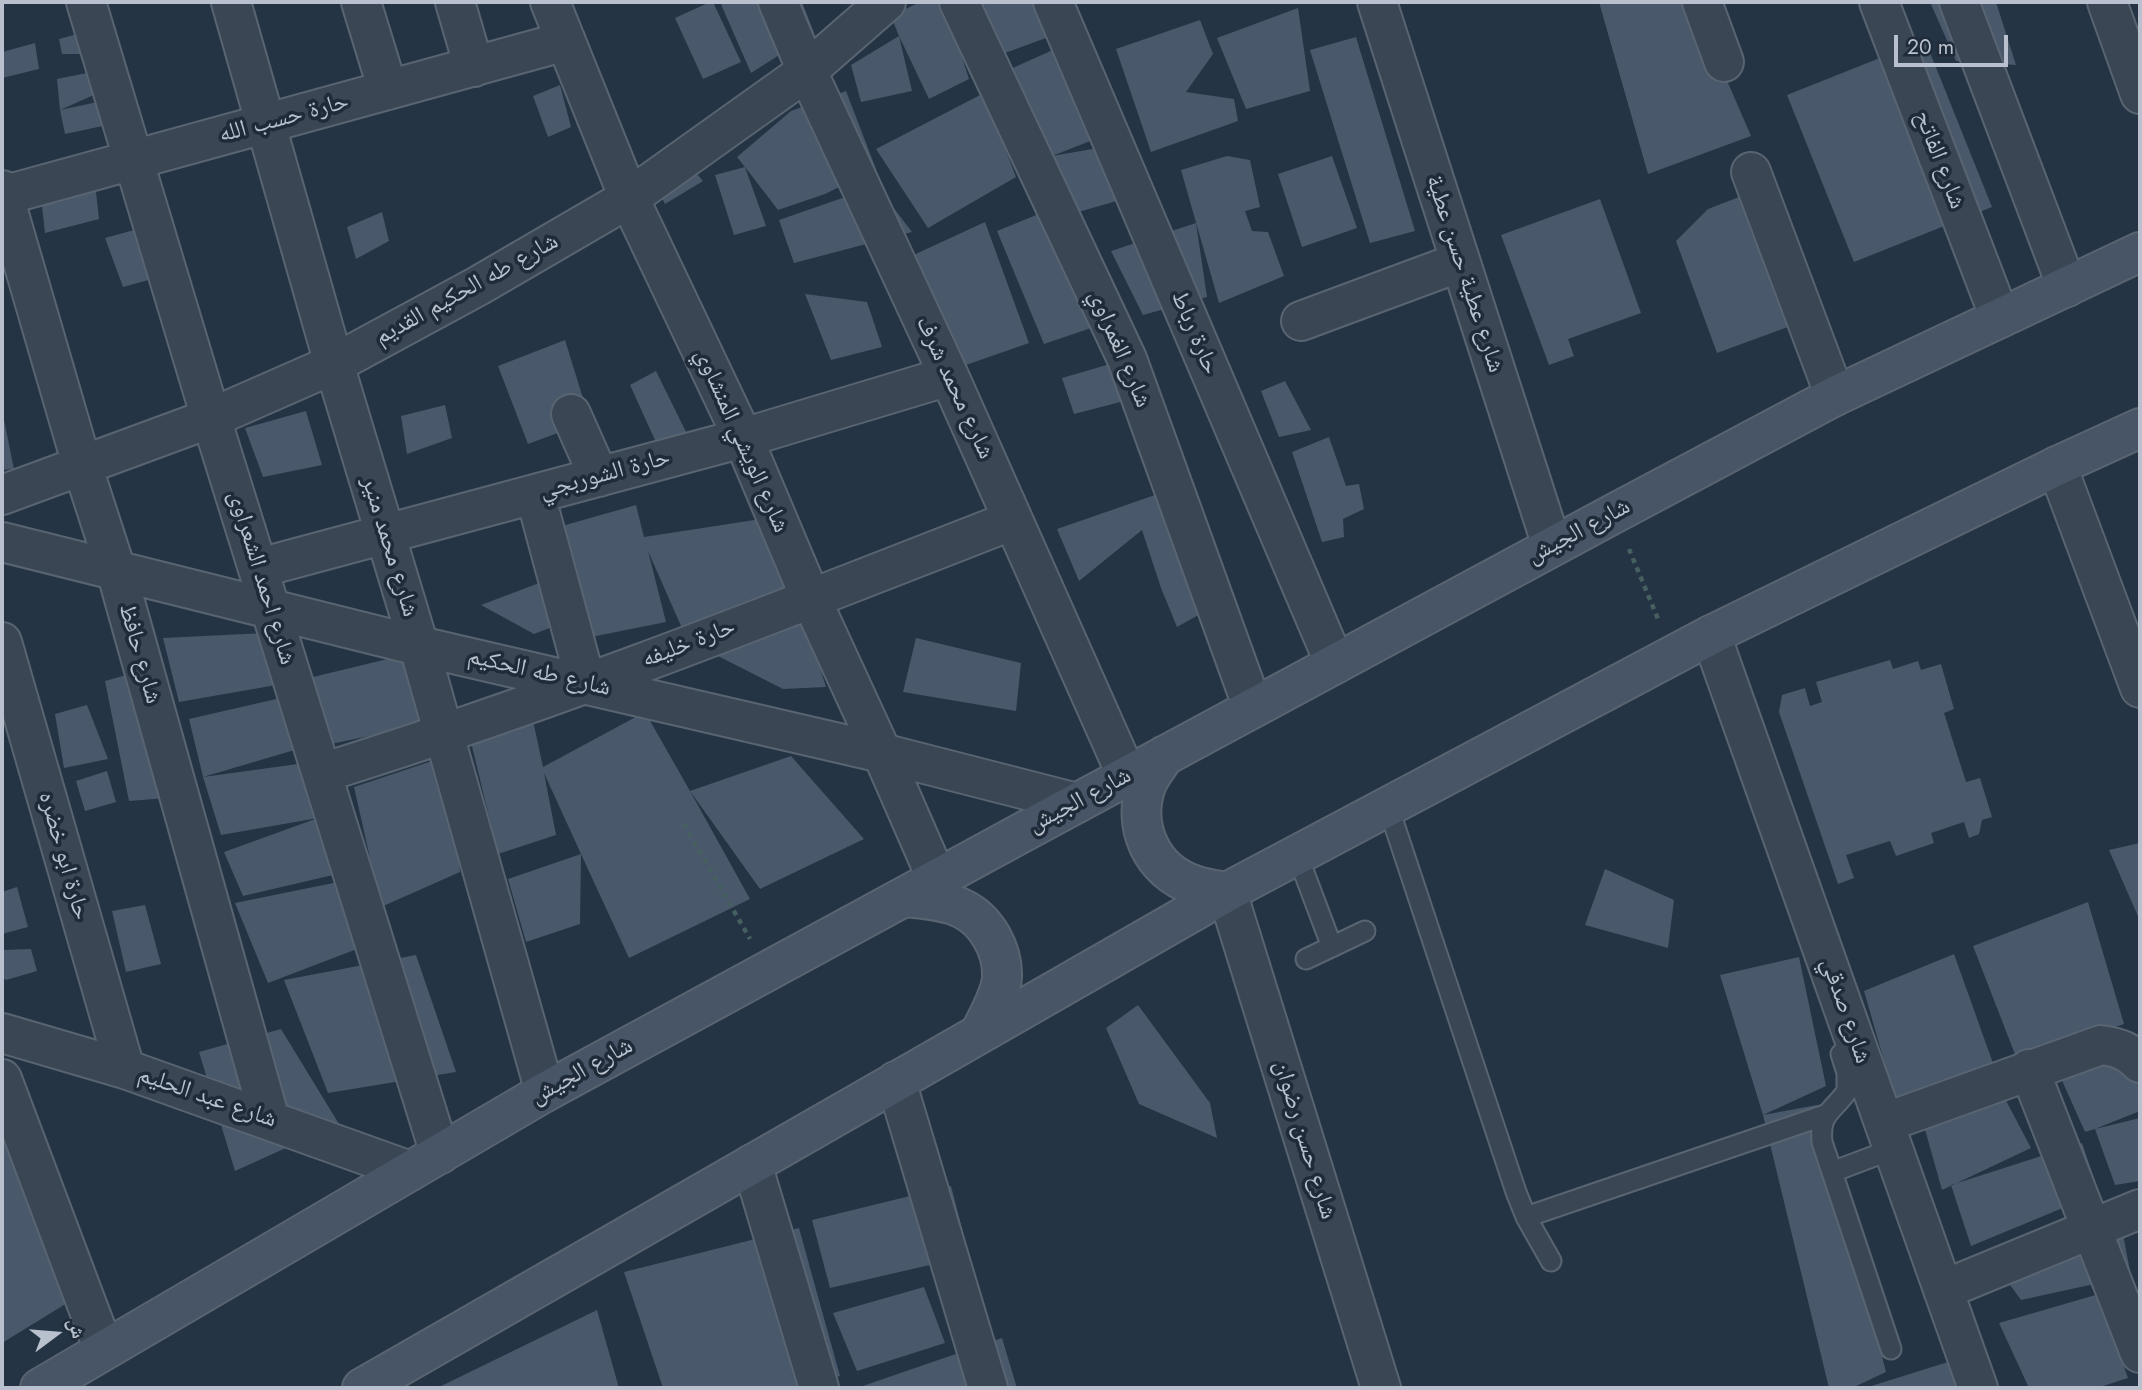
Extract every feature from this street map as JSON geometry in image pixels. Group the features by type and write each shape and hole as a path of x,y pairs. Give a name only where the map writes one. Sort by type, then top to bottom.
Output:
{"main road":[{"name":"شارع الجيش","path":"40,1388 545,1092 1165,755 1835,397 2140,252"},
{"path":"362,1388 405,1377 752,1164 1297,854 1711,635 2140,428"},
{"path":"1165,755 1147,782 1140,813 1146,845 1166,870 1193,885 1227,892"},
{"path":"904,897 963,908 985,926 999,950 1002,978 980,1033"}],"street":[{"name":"شارع احمد الشعراوى","path":"86,2 211,418 322,773 425,1162"},
{"name":"شارع محمد منير","path":"231,2 334,364 445,735 545,1092"},
{"path":"361,2 388,90"},
{"path":"455,2 474,67"},
{"name":"شارع الويشي المنشاوي","path":"550,2 629,198 743,438 811,599 937,879"},
{"name":"شارع محمد شرف","path":"778,2 807,71 949,376 1127,776"},
{"name":"شارع طه الحكيم القديم","path":"2,495 211,418 334,364 478,286 629,198 807,71 887,2"},
{"name":"شارع الغمراوي","path":"960,2 1127,359 1253,708"},
{"name":"حارة رباط","path":"1053,2 1335,664"},
{"name":"شارع عطية حسن عطية","path":"1377,2 1552,547"},
{"path":"1702,2 1724,62"},
{"name":"شارع الفاتح","path":"1878,2 2000,318"},
{"path":"1958,2 2067,287"},
{"path":"2107,2 2140,94"},
{"name":"حارة حسب الله","path":"2,194 566,41"},
{"path":"1751,172 1835,397"},
{"name":"شارع حافظ","path":"2,194 116,570 270,1120"},
{"path":"1301,321 1461,262"},
{"name":"حارة الشوربجي","path":"259,568 743,438 949,376"},
{"path":"570,414 599,477"},
{"path":"2057,466 2140,688"},
{"path":"535,494 586,683"},
{"name":"حارة خليفه","path":"322,773 445,735 811,599 1013,520"},
{"name":"شارع طه الحكيم","path":"2,542 419,646 882,752 1077,803"},
{"name":"شارع صدقي","path":"1711,635 1978,1388"},
{"name":"حارة ابو خضره","path":"2,642 125,1069"},
{"name":"شارع حسن رضوان","path":"1227,892 1381,1388"},
{"name":"شارع عبد الحليم","path":"2,1033 125,1069 270,1120 425,1162"},
{"path":"1889,1136 2029,1069 2101,1045 2117,1047 2131,1054 2140,1063"},
{"path":"2029,1069 2140,1353"},
{"path":"2,1079 104,1350"},
{"path":"895,1081 988,1388"},
{"path":"752,1164 819,1388"},
{"path":"1943,1290 2140,1209"}],"lane":[{"path":"1388,806 1512,1179 1527,1217 1551,1261"},
{"path":"1297,854 1332,947"},
{"path":"1306,959 1365,931"},
{"path":"1812,965 1847,1073 1847,1091 1825,1115 1820,1129 1822,1142 1891,1349"},
{"path":"1527,1217 1825,1115"},
{"path":"1832,1172 1889,1136"}],"path":[{"path":"1615,513 1673,655"},
{"path":"684,824 768,971"}],"building":[{"path":"713,2 741,62 703,79 675,18"},
{"path":"720,2 802,2 814,33 751,73"},
{"path":"920,2 944,2 969,79 929,99 891,16"},
{"path":"975,2 1039,2 1054,35 1005,53"},
{"path":"1599,2 1693,2 1751,136 1648,174"},
{"path":"1930,2 1996,2 2016,65 1956,61"},
{"path":"1298,8 1310,91 1246,109 1217,38"},
{"path":"1200,20 1213,54 1186,92 1234,99 1238,121 1151,152 1116,49"},
{"path":"85,32 90,54 62,54 59,39"},
{"path":"1089,34 1126,127 1052,156 1008,70"},
{"path":"899,36 912,91 861,102 851,65"},
{"path":"1356,37 1415,231 1370,243 1310,50"},
{"path":"1925,40 1992,207 1854,262 1787,95"},
{"path":"35,43 39,69 2,78 2,52"},
{"path":"97,71 105,90 60,110 57,79"},
{"path":"560,85 571,127 548,137 533,96"},
{"path":"846,91 876,169 825,194 778,210 737,157 791,111"},
{"path":"984,93 1016,177 928,228 876,149"},
{"path":"107,100 112,124 65,134 60,110"},
{"path":"1133,142 1148,192 1075,213 1052,156"},
{"path":"1227,156 1250,160 1260,207 1245,211 1252,231 1268,232 1284,276 1219,303 1181,170"},
{"path":"1332,156 1357,228 1302,247 1278,174"},
{"path":"690,166 703,181 665,204 657,188"},
{"path":"745,167 766,226 734,235 715,175"},
{"path":"95,183 99,219 45,233 41,197"},
{"path":"877,186 912,232 794,263 779,220"},
{"path":"1739,197 1758,221 1796,324 1717,353 1676,241 1708,209"},
{"path":"1600,199 1641,313 1568,339 1574,356 1549,365 1501,235"},
{"path":"1056,207 1094,327 1044,344 997,231"},
{"path":"382,212 389,241 356,259 347,227"},
{"path":"985,222 1029,343 963,366 907,258"},
{"path":"1196,223 1207,297 1143,315 1111,251"},
{"path":"145,227 159,277 123,287 105,238"},
{"path":"805,294 867,302 882,347 831,360"},
{"path":"565,340 590,421 528,444 498,366"},
{"path":"1127,359 1132,399 1074,414 1062,378"},
{"path":"656,371 687,434 659,449 630,385"},
{"path":"1285,381 1311,430 1279,437 1261,391"},
{"path":"445,405 452,438 407,454 401,416"},
{"path":"2,410 14,469 2,470"},
{"path":"306,411 322,465 263,477 245,428"},
{"path":"1329,437 1346,486 1359,484 1364,509 1343,519 1344,537 1322,542 1292,452"},
{"path":"1155,495 1202,613 1177,627 1142,530 1079,581 1057,529"},
{"path":"636,505 644,537 761,519 792,606 681,626 648,551 666,622 591,637 562,526"},
{"path":"547,580 560,624 534,634 481,605"},
{"path":"805,618 826,687 783,689 714,654"},
{"path":"265,633 282,684 179,702 163,638"},
{"path":"916,638 1021,663 1016,711 903,692"},
{"path":"404,655 422,725 331,744 309,678"},
{"path":"1890,660 1893,669 1918,661 1921,670 1941,664 1954,709 1944,713 1966,782 1980,778 1992,817 1982,820 1979,834 1969,838 1964,822 1931,833 1934,843 1896,856 1890,841 1846,855 1854,878 1838,884 1779,712 1782,695 1805,688 1810,706 1822,702 1816,682"},
{"path":"144,670 166,798 129,801 105,681"},
{"path":"285,697 298,749 203,777 189,719"},
{"path":"87,705 108,759 64,768 55,714"},
{"path":"645,712 750,899 629,958 544,773 556,835 498,854 470,738 532,716 543,767"},
{"path":"450,755 460,872 381,907 354,787"},
{"path":"791,756 864,839 760,889 690,791"},
{"path":"305,763 333,875 243,896 224,852 318,818 221,835 203,777"},
{"path":"107,771 116,802 85,811 76,781"},
{"path":"2140,843 2140,921 2109,850"},
{"path":"581,854 580,924 526,942 508,879"},
{"path":"1605,869 1674,900 1668,948 1585,925"},
{"path":"343,881 357,949 268,983 235,903"},
{"path":"17,887 28,927 2,934 2,892"},
{"path":"2088,902 2124,1024 2018,1062 1973,946"},
{"path":"145,905 161,964 126,972 112,911"},
{"path":"31,949 37,971 6,980 2,977 2,950"},
{"path":"1954,954 1994,1066 1895,1099 1864,991"},
{"path":"416,955 456,1072 328,1093 284,980"},
{"path":"1799,957 1826,1086 1763,1115 1720,975"},
{"path":"1138,1005 1210,1103 1217,1138 1139,1104 1106,1028"},
{"path":"281,1029 339,1124 235,1171 199,1052"},
{"path":"2140,1033 2140,1111 2085,1132 2060,1076"},
{"path":"2002,1093 2031,1148 1942,1190 1924,1126"},
{"path":"1817,1105 1886,1372 1852,1388 1829,1388 1763,1115"},
{"path":"2140,1118 2140,1181 2115,1185 2095,1129"},
{"path":"2,1132 77,1297 2,1343"},
{"path":"2082,1143 2099,1193 1971,1246 1951,1185"},
{"path":"951,1186 969,1256 830,1288 812,1220"},
{"path":"2117,1203 2131,1276 2021,1300 1989,1256"},
{"path":"799,1228 840,1376 789,1388 663,1388 624,1272"},
{"path":"924,1287 945,1343 857,1371 833,1313"},
{"path":"2099,1294 2128,1378 2097,1388 2029,1388 1999,1323"},
{"path":"597,1310 619,1388 437,1388"},
{"path":"1002,1338 1017,1388 857,1388"},
{"path":"1948,1362 1957,1388 1865,1388"}]}
